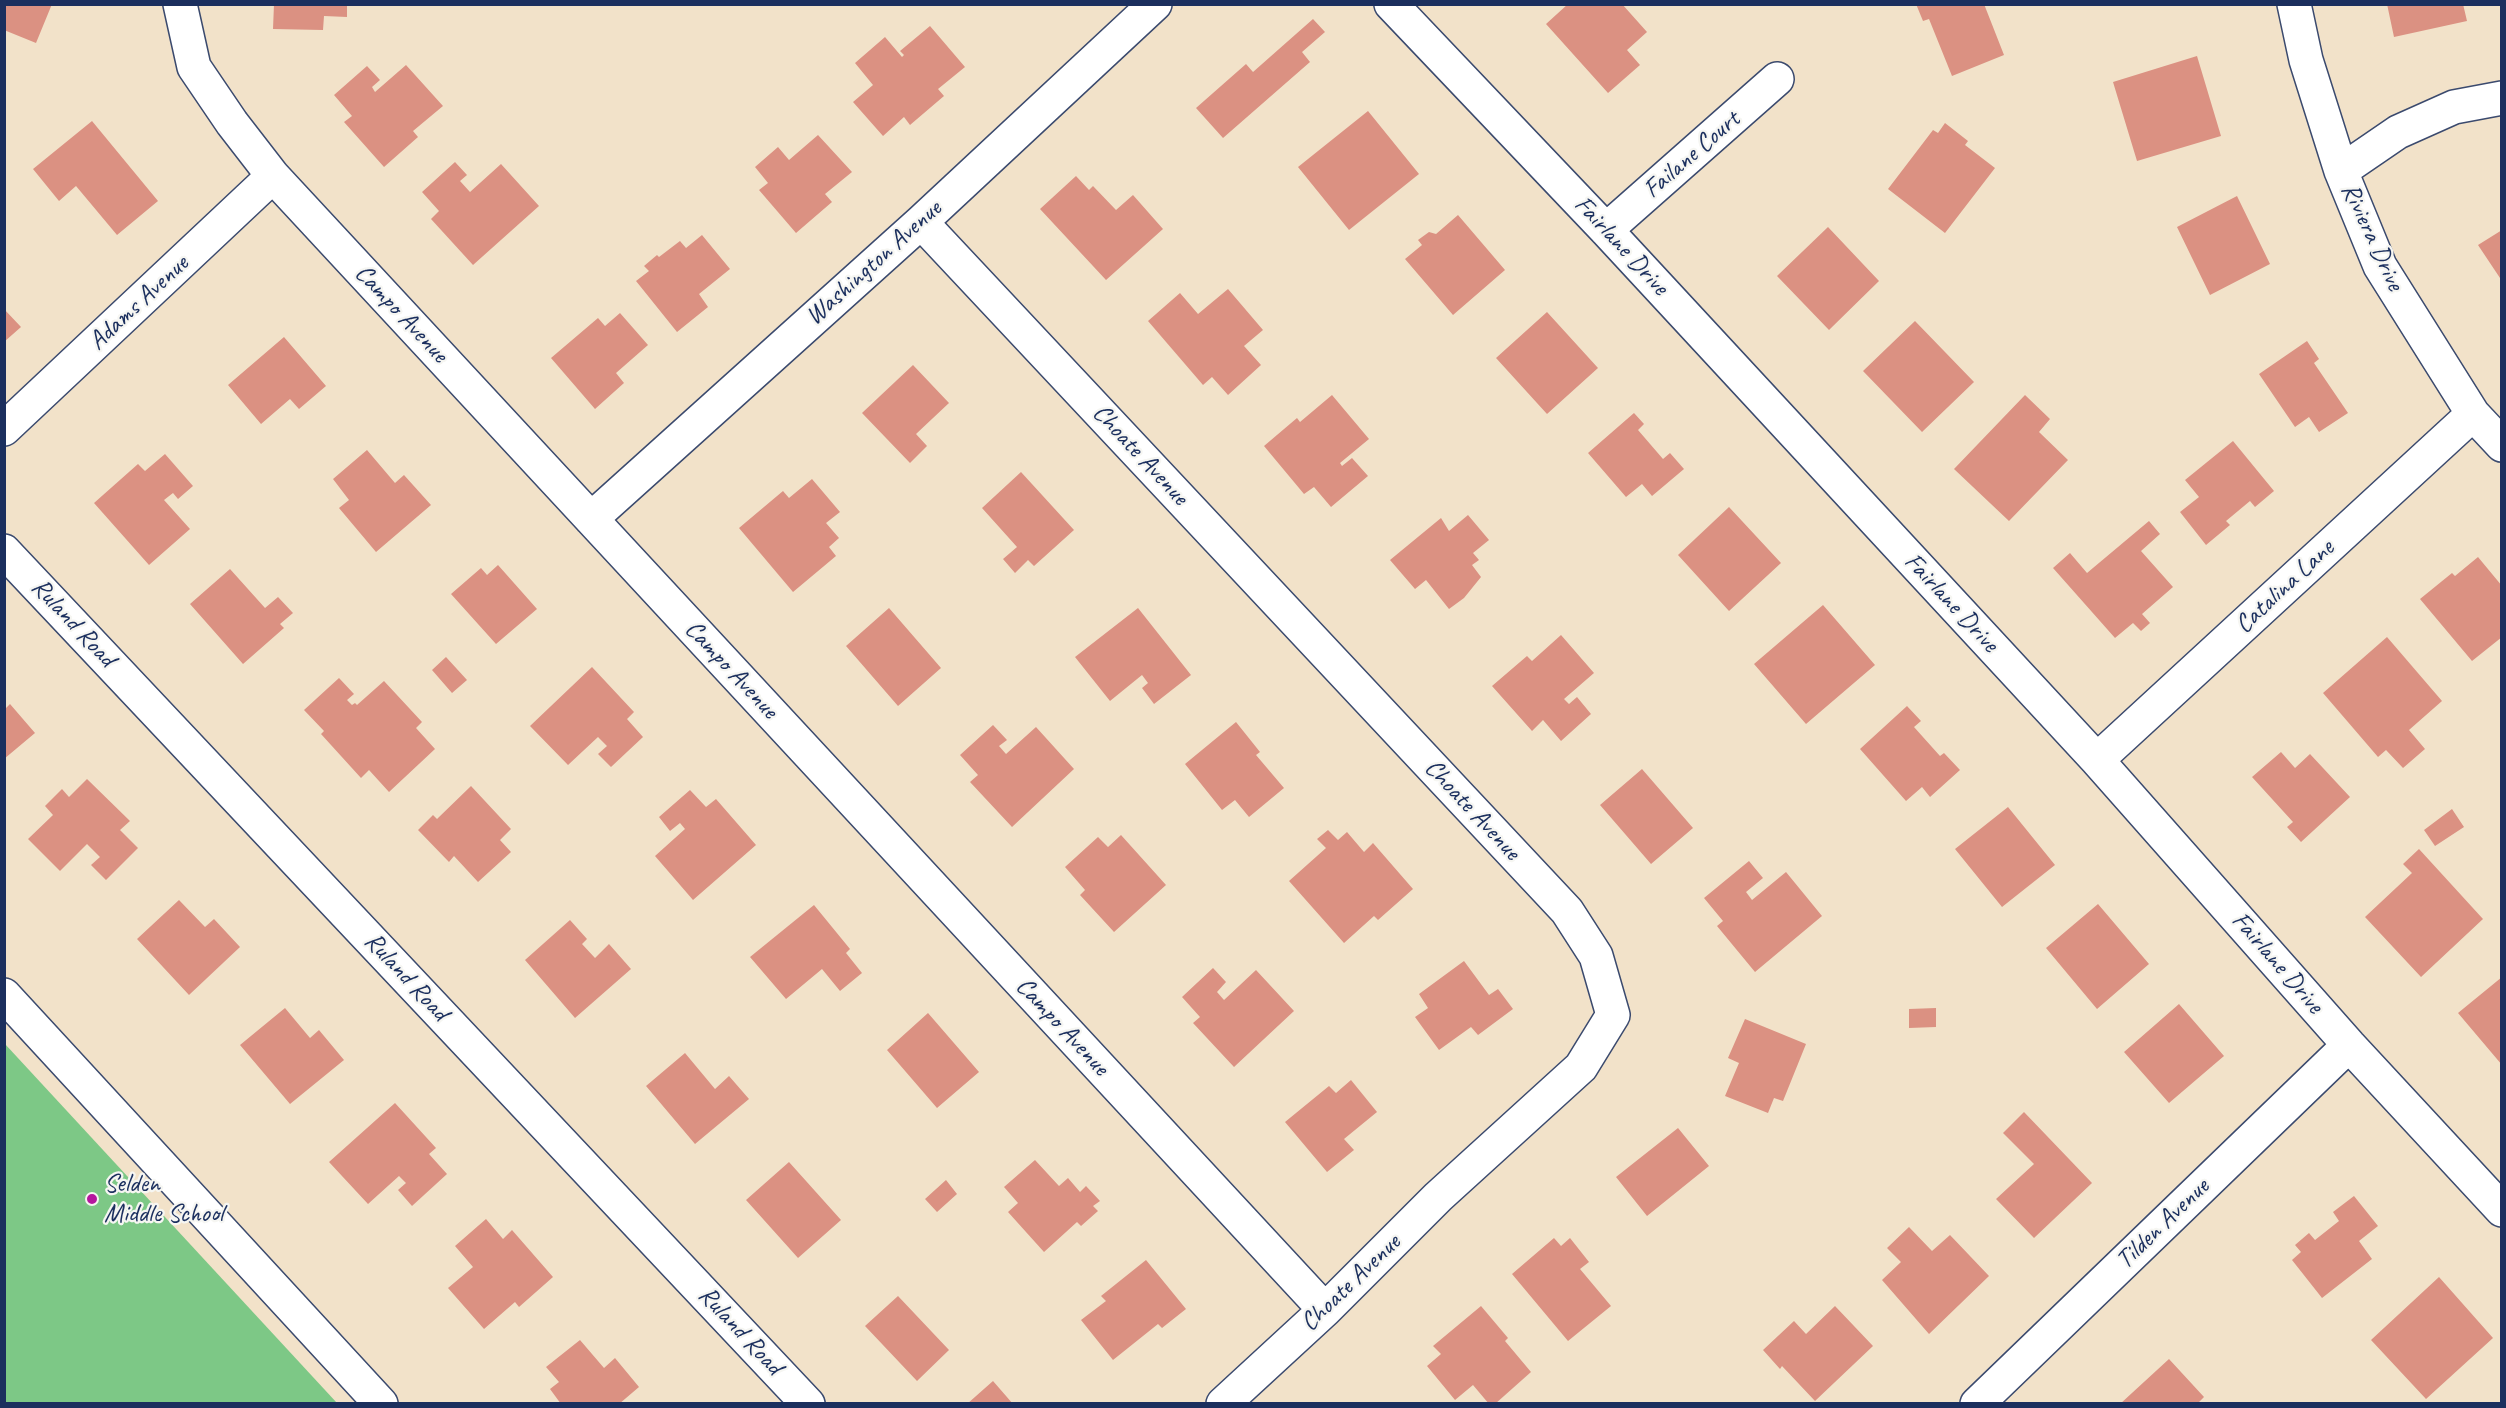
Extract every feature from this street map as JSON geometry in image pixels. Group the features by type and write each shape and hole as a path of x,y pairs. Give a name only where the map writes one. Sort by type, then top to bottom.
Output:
{"street":[{"name":"Campo Avenue","path":"180,4 194,67 232,123 273,176 1325,1310"},
{"name":"Washington Avenue","path":"591,519 921,222 1155,4"},
{"name":"Fairlane Drive","path":"1391,4 1606,230 2097,760 2349,1046 2502,1210"},
{"name":"Riviera Drive","path":"2294,4 2306,60 2341,171 2380,266 2473,414 2502,445"},
{"name":"Failane Court","path":"1606,230 1777,79"},
{"path":"2341,171 2398,132 2454,107 2502,98"},
{"name":"Adams Avenue","path":"4,429 273,176"},
{"name":"Choate Avenue","path":"921,222 1567,910 1596,956 1613,1015 1581,1067 1438,1197 1325,1310 1223,1404"},
{"name":"Catalina Lane","path":"2097,760 2473,414"},
{"name":"Ruland Road","path":"4,551 808,1404"},
{"path":"4,995 381,1404"},
{"name":"Tilden Avenue","path":"1977,1404 2349,1046"}],"green space":[{"name":"Selden Middle School","path":"5,1044 337,1403 5,1403"}],"building":[{"path":"4,4 52,4 36,43 4,30"},
{"path":"274,4 347,4 347,17 324,16 323,30 273,29"},
{"path":"1568,4 1622,4 1647,32 1627,50 1640,65 1608,93 1546,24"},
{"path":"1916,4 1984,4 2004,55 1952,76 1929,19 1923,21"},
{"path":"2387,4 2463,4 2467,21 2394,37"},
{"path":"1313,19 1325,32 1302,52 1310,62 1223,138 1196,108 1246,64 1253,72"},
{"path":"930,26 965,67 938,89 944,96 910,125 904,117 883,136 853,102 873,85 855,63 885,37 902,57 904,55 900,51"},
{"path":"2197,56 2221,136 2137,161 2113,82"},
{"path":"406,65 443,106 413,131 418,137 384,167 344,122 352,116 334,95 367,66 380,80 372,87 375,92"},
{"path":"1368,111 1419,174 1349,230 1298,167"},
{"path":"92,121 158,201 117,235 76,186 59,201 33,169"},
{"path":"1945,123 1968,141 1965,145 1995,168 1945,233 1888,189 1933,130 1938,133"},
{"path":"818,135 852,172 825,194 832,202 796,233 759,190 768,183 755,167 778,147 789,160"},
{"path":"455,162 467,175 460,181 470,192 501,164 539,206 473,265 431,219 439,211 422,192"},
{"path":"1076,176 1089,190 1093,186 1116,210 1133,195 1163,229 1106,280 1040,209"},
{"path":"2237,196 2270,264 2210,295 2177,227"},
{"path":"1458,215 1505,270 1453,315 1405,259 1422,245 1418,240 1429,232 1436,234"},
{"path":"1828,227 1879,281 1829,330 1777,276"},
{"path":"2502,230 2502,281 2478,245"},
{"path":"702,235 730,269 699,294 708,307 677,332 636,281 649,271 644,266 657,255 659,257 680,241 686,248"},
{"path":"1228,289 1263,330 1244,346 1261,365 1228,395 1212,377 1203,385 1148,321 1180,293 1198,314"},
{"path":"4,309 21,327 4,342"},
{"path":"1547,312 1598,368 1547,414 1496,358"},
{"path":"620,313 648,345 616,373 624,383 595,409 551,358 598,318 605,326"},
{"path":"1915,321 1974,382 1922,432 1863,371"},
{"path":"284,337 326,386 299,409 290,399 261,424 228,385"},
{"path":"2307,341 2319,359 2314,363 2348,413 2319,432 2309,417 2295,427 2259,374"},
{"path":"913,365 949,403 916,434 927,446 910,463 862,413"},
{"path":"1332,395 1369,439 1340,463 1342,466 1352,458 1368,476 1331,507 1314,487 1304,494 1264,446 1297,418 1300,422"},
{"path":"2025,395 2050,419 2039,432 2068,460 2009,521 1954,469"},
{"path":"1634,413 1644,424 1638,430 1663,459 1670,453 1684,469 1652,496 1642,484 1626,497 1588,453"},
{"path":"2233,441 2274,491 2255,507 2250,501 2226,521 2230,525 2206,545 2180,512 2199,497 2185,480"},
{"path":"367,450 395,483 404,475 431,505 376,552 339,508 349,500 333,479"},
{"path":"165,454 193,486 178,499 173,493 164,500 190,529 149,565 94,503 138,464 145,471"},
{"path":"1021,472 1074,530 1034,566 1028,560 1015,573 1003,559 1017,547 982,508"},
{"path":"812,479 840,512 826,523 839,538 829,547 836,556 793,592 739,528 783,491 789,498"},
{"path":"1729,507 1781,563 1729,611 1678,555"},
{"path":"1468,515 1489,540 1473,553 1479,560 1472,565 1481,577 1464,598 1449,609 1426,580 1415,589 1390,560 1441,518 1449,531"},
{"path":"2149,521 2160,534 2141,551 2173,587 2142,614 2150,623 2141,631 2133,623 2115,638 2053,568 2070,553 2087,573"},
{"path":"2478,557 2502,586 2502,637 2472,661 2420,599 2452,573 2455,576"},
{"path":"498,565 537,609 496,644 451,594 481,568 487,575"},
{"path":"230,569 265,608 278,597 293,613 280,624 284,628 243,664 190,604"},
{"path":"1823,605 1875,665 1806,724 1754,664"},
{"path":"889,608 941,668 898,706 846,646"},
{"path":"1138,608 1191,675 1154,704 1142,688 1148,683 1142,675 1110,701 1075,657"},
{"path":"1561,635 1594,673 1564,699 1569,704 1577,697 1591,714 1561,741 1543,720 1532,731 1492,686 1527,656 1532,661"},
{"path":"2387,637 2442,701 2409,730 2425,749 2403,768 2386,750 2378,757 2323,693"},
{"path":"446,657 467,680 452,693 432,670"},
{"path":"592,667 634,712 627,719 643,737 611,767 598,754 607,746 598,737 568,765 530,726"},
{"path":"339,678 354,694 347,700 352,705 355,703 357,705 384,681 422,722 416,728 435,749 389,792 369,770 361,778 321,734 324,731 304,710"},
{"path":"10,704 35,733 4,759 4,710"},
{"path":"1907,706 1921,721 1914,727 1940,756 1944,753 1960,770 1930,797 1922,787 1906,801 1860,749"},
{"path":"1236,722 1260,752 1256,755 1284,788 1249,817 1235,800 1222,810 1185,764"},
{"path":"993,725 1007,740 999,746 1006,754 1036,727 1074,769 1012,827 970,782 978,775 960,755"},
{"path":"2281,752 2295,768 2310,754 2350,797 2301,842 2287,827 2293,822 2252,777"},
{"path":"1642,769 1693,828 1651,864 1600,805"},
{"path":"87,779 130,821 120,830 138,848 106,880 91,865 100,857 87,844 60,871 28,839 53,815 45,806 62,789 69,797"},
{"path":"471,786 511,829 500,840 511,852 478,882 454,856 449,862 418,830 433,815 437,819"},
{"path":"690,790 706,807 716,799 756,845 693,900 655,856 685,829 680,823 670,831 659,817"},
{"path":"2008,807 2055,865 2002,907 1955,849"},
{"path":"2452,809 2464,827 2435,846 2424,830"},
{"path":"1328,830 1338,840 1347,832 1364,852 1373,843 1413,889 1378,920 1374,916 1344,943 1289,881 1326,848 1317,839"},
{"path":"1121,835 1166,885 1114,932 1080,895 1085,890 1065,867 1098,837 1108,847"},
{"path":"2419,849 2483,919 2421,977 2365,917 2412,873 2403,864"},
{"path":"1749,861 1763,878 1746,892 1752,900 1786,872 1822,916 1755,972 1717,926 1723,921 1704,898"},
{"path":"179,900 205,927 214,919 240,947 189,995 137,939"},
{"path":"2098,904 2149,964 2097,1009 2046,948"},
{"path":"814,905 850,949 846,953 862,973 840,991 822,969 786,999 750,957"},
{"path":"570,920 587,939 582,944 595,958 609,944 631,969 575,1018 525,960"},
{"path":"1464,961 1489,995 1498,989 1513,1009 1478,1035 1471,1027 1439,1050 1415,1017 1428,1008 1419,994"},
{"path":"1213,968 1226,982 1217,992 1224,1000 1256,970 1294,1011 1234,1067 1193,1023 1200,1017 1182,997"},
{"path":"2502,977 2502,1065 2458,1013"},
{"path":"2179,1004 2224,1056 2169,1103 2124,1052"},
{"path":"285,1008 310,1038 319,1030 344,1060 290,1104 240,1045"},
{"path":"1936,1008 1936,1027 1909,1028 1909,1009"},
{"path":"928,1013 979,1072 937,1108 887,1050"},
{"path":"1745,1019 1806,1044 1783,1101 1774,1098 1768,1113 1725,1096 1739,1063 1728,1058"},
{"path":"685,1053 715,1089 729,1076 749,1099 695,1144 646,1086"},
{"path":"1351,1080 1377,1112 1344,1139 1354,1150 1327,1172 1285,1122 1329,1086 1336,1093"},
{"path":"395,1103 436,1148 429,1154 447,1174 412,1206 398,1190 406,1183 399,1176 368,1204 329,1162"},
{"path":"2024,1112 2092,1183 2034,1238 1996,1199 2034,1164 2003,1133"},
{"path":"1678,1128 1709,1166 1647,1216 1616,1177"},
{"path":"1035,1160 1059,1186 1068,1178 1080,1192 1086,1186 1100,1201 1093,1206 1098,1211 1081,1226 1077,1222 1044,1252 1008,1212 1018,1203 1004,1187"},
{"path":"789,1162 841,1220 798,1258 746,1200"},
{"path":"946,1180 957,1194 937,1212 925,1199"},
{"path":"2354,1196 2378,1226 2359,1241 2372,1259 2322,1298 2292,1260 2301,1252 2295,1245 2309,1233 2315,1240 2339,1221 2333,1212"},
{"path":"486,1219 503,1239 512,1230 553,1277 519,1307 515,1302 484,1329 448,1288 473,1267 455,1246"},
{"path":"1909,1227 1932,1251 1950,1235 1989,1276 1929,1334 1882,1280 1901,1262 1887,1248"},
{"path":"1554,1238 1561,1246 1570,1238 1589,1262 1580,1269 1611,1306 1568,1341 1512,1274"},
{"path":"1146,1260 1186,1309 1162,1328 1158,1324 1113,1360 1081,1320 1106,1301 1101,1296"},
{"path":"2439,1277 2493,1338 2426,1399 2371,1340"},
{"path":"898,1296 949,1350 917,1381 865,1326"},
{"path":"1481,1306 1508,1338 1505,1341 1531,1372 1495,1404 1489,1404 1473,1385 1455,1400 1427,1366 1441,1354 1433,1346"},
{"path":"1835,1306 1873,1346 1815,1401 1782,1366 1780,1369 1763,1350 1794,1321 1806,1334"},
{"path":"580,1340 604,1368 615,1358 639,1387 619,1404 561,1404 550,1389 559,1382 546,1367"},
{"path":"2169,1359 2204,1397 2197,1404 2120,1404"},
{"path":"993,1381 1013,1404 967,1404"}],"place":[{"name":"Selden Middle School","path":"92,1199"}]}
